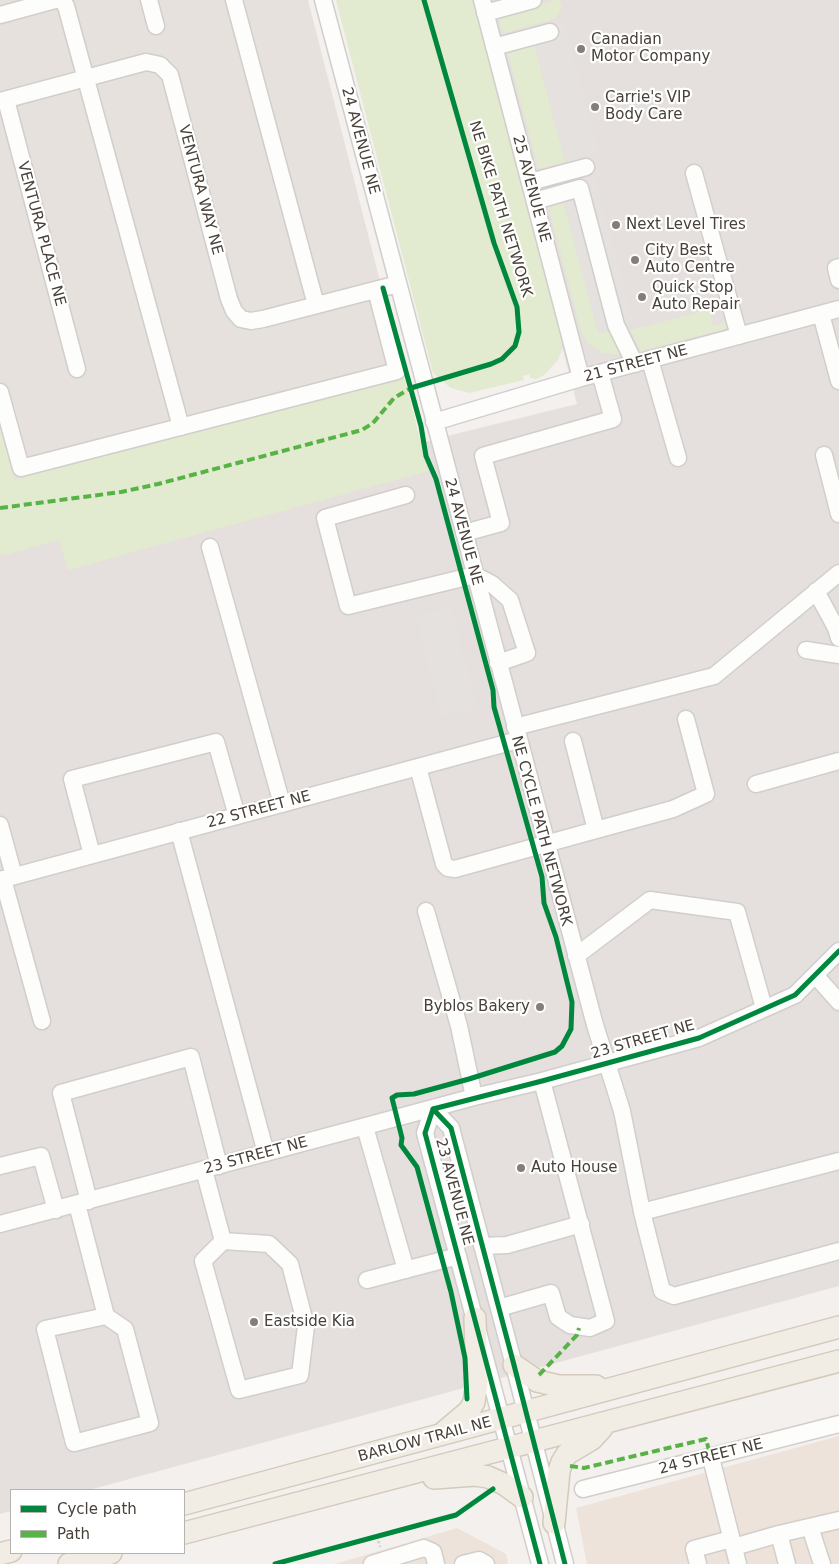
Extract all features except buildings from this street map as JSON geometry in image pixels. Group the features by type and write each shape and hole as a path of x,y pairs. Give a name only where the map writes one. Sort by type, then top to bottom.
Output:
{"main road":[{"path":"439,1436 469,1411 474,1402 477,1382 475,1318"},
{"name":"BARLOW TRAIL NE","path":"185,1504 839,1327"},
{"name":"BARLOW TRAIL NE","path":"185,1533 372,1483 510,1449 839,1361"},
{"path":"514,1365 537,1381 559,1386 624,1386"},
{"path":"554,1522 559,1471 562,1462 567,1454 592,1438 606,1423"},
{"path":"372,1483 475,1475 496,1480 522,1497"},
{"path":"68,1564 107,1554"}],"street":[{"path":"0,15 57,0 62,1 66,6 181,427"},
{"path":"149,0 156,26"},
{"path":"234,0 316,305"},
{"name":"24 AVENUE NE","path":"323,0 576,956 606,1064 615,1084 642,1212 662,1291 674,1296 839,1251"},
{"path":"483,6 534,0"},
{"name":"25 AVENUE NE","path":"483,6 581,378"},
{"path":"494,47 550,32"},
{"name":"VENTURA WAY NE","path":"3,100 146,62 160,65 170,75 229,299 234,311 241,319 257,320 398,284"},
{"name":"VENTURA PLACE NE","path":"3,100 77,369"},
{"path":"530,182 586,167"},
{"path":"694,173 739,336"},
{"path":"535,201 580,188 616,325 642,362 678,458"},
{"path":"839,267 836,268 839,280"},
{"path":"0,392 21,468 397,371 376,290"},
{"name":"21 STREET NE","path":"434,422 581,378 839,309"},
{"path":"821,314 839,381"},
{"path":"464,534 501,523 483,456 613,419 600,373"},
{"path":"824,455 839,514"},
{"path":"406,495 326,518 348,606 475,575 492,584 510,600 527,653 498,663"},
{"path":"210,547 282,804"},
{"path":"839,573 816,591 836,628 839,638"},
{"name":"22 STREET NE","path":"5,878 418,767 517,734 714,676 816,591"},
{"path":"806,650 839,655"},
{"path":"418,767 444,864 448,868 473,864 673,809 706,794 686,719"},
{"path":"573,740 596,830"},
{"path":"92,855 72,779 216,742 237,816"},
{"path":"756,784 839,761"},
{"path":"0,825 5,878 42,1021"},
{"path":"179,831 266,1153"},
{"path":"576,956 650,900 737,912 764,1008"},
{"path":"426,911 459,1026 474,1097"},
{"name":"23 STREET NE","path":"0,1224 474,1097 542,1082 699,1038 794,994 839,951"},
{"path":"815,974 839,1002"},
{"path":"106,1316 45,1329 74,1442 150,1422 125,1329 106,1316 60,1093 191,1057 223,1241"},
{"path":"499,1308 551,1294 558,1317 570,1325 590,1328 606,1321 542,1082"},
{"name":"23 AVENUE NE","path":"540,1564 425,1133 433,1109 450,1128 565,1564"},
{"path":"365,1127 406,1270"},
{"path":"0,1166 41,1156 56,1210"},
{"path":"642,1212 839,1160"},
{"path":"482,1246 506,1245 580,1224"},
{"path":"223,1241 269,1244 290,1264 306,1326 300,1375 239,1390 203,1261 223,1241"},
{"path":"367,1280 458,1256"},
{"name":"24 STREET NE","path":"583,1489 839,1424"},
{"path":"711,1458 738,1564"},
{"path":"698,1564 694,1549 779,1534 839,1520"},
{"path":"810,1527 822,1564"},
{"path":"779,1534 787,1564"},
{"path":"372,1564 424,1548 432,1557"},
{"path":"463,1564 479,1560 486,1564"}],"path":[{"path":"368,1539 386,1534"}],"shaded area":[{"path":"0,0 308,0 404,375 14,481 0,429"},
{"path":"471,0 839,0 839,1286 93,1489 10,1489 10,1511 0,1514 0,555 455,434 577,404"},
{"path":"564,20 599,155 566,163 531,28"},
{"path":"594,175 634,323 599,332 559,185"},
{"path":"451,607 477,708 442,717 416,616"},
{"path":"839,1436 839,1564 587,1564 576,1508"},
{"path":"457,1528 506,1554 508,1564 335,1564"}],"green space":[{"path":"336,0 473,0 562,338 562,350 558,360 544,375 536,379 530,378 529,374 523,376 524,380 469,393 451,388 433,373"},
{"path":"560,0 562,7 555,19 503,33 498,17"},
{"path":"533,41 565,162 542,168 538,168 507,49"},
{"path":"562,197 598,333 613,331 625,355 602,353 588,343 581,331 547,201"},
{"path":"709,310 713,326 724,323 728,328 640,351 631,330"},
{"path":"404,375 428,471 68,570 59,540 0,556 0,429 14,480"}],"marked path":[{"path":"0,508 121,492 362,430 373,423 394,398 411,388"},
{"path":"539,1375 577,1335 579,1328"},
{"path":"570,1466 584,1468 706,1439 711,1458"}],"cycle path":[{"name":"NE BIKE PATH NETWORK","path":"411,388 502,359 515,346 519,332 517,307 494,243 424,0"},
{"name":"NE CYCLE PATH NETWORK","path":"383,288 421,426 426,456 436,479 493,690 494,707 542,877 544,903 556,937 572,1002 571,1029 562,1046 555,1052 469,1079 414,1094 397,1095 392,1098 402,1138 401,1145 417,1167 451,1292 465,1358 467,1399"},
{"path":"433,1109 699,1038 795,995 839,951"},
{"path":"433,1109 451,1128 565,1564"},
{"path":"433,1109 425,1133 540,1564"},
{"path":"275,1564 456,1515 493,1489"}],"place":[{"name":"Canadian Motor Company","path":"581,49"},
{"name":"Carrie's VIP Body Care","path":"595,107"},
{"name":"Next Level Tires","path":"616,225"},
{"name":"City Best Auto Centre","path":"635,260"},
{"name":"Quick Stop Auto Repair","path":"642,297"},
{"name":"Byblos Bakery","path":"540,1007"},
{"name":"Auto House","path":"521,1168"},
{"name":"Eastside Kia","path":"254,1322"}]}
